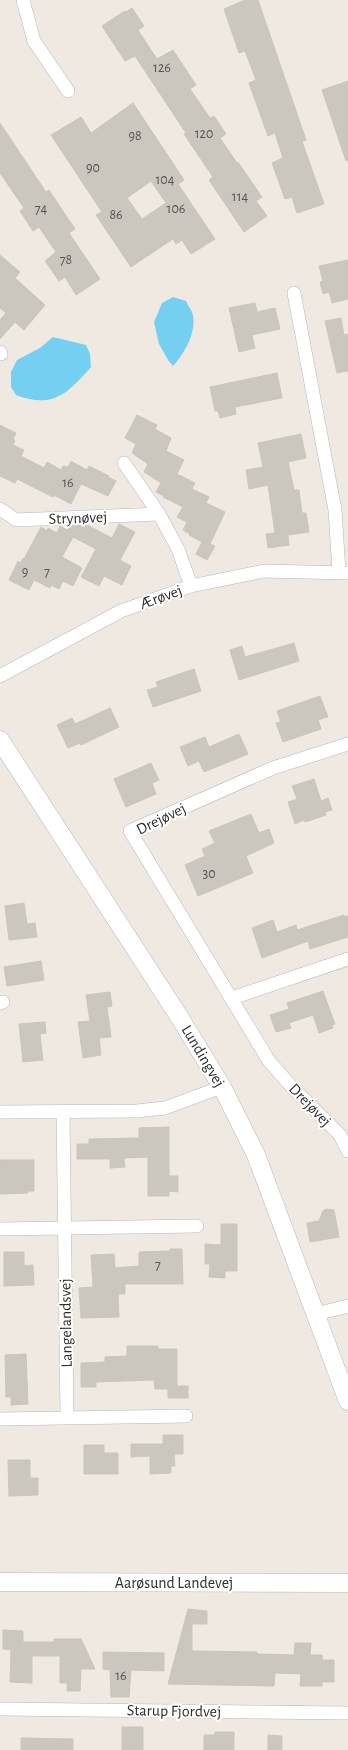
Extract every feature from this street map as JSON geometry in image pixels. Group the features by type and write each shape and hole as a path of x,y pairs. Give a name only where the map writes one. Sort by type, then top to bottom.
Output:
{"street":[{"path":"23,0 34,41 68,91"},
{"name":"Ærøvej","path":"0,676 121,611 191,586 264,571 343,572 335,510 294,293"},
{"path":"124,463 159,514 178,549 191,586"},
{"name":"Strynøvej","path":"0,509 16,520 159,514"},
{"name":"Lundingvej","path":"0,740 180,1018 222,1087 256,1155 348,1401"},
{"name":"Drejøvej","path":"348,744 273,768 130,832 269,1060 290,1085 340,1135 348,1151"},
{"path":"232,998 348,959"},
{"path":"0,1112 137,1111 165,1108 222,1087"},
{"name":"Langelandsvej","path":"63,1112 67,1418"},
{"path":"0,1229 197,1226"},
{"path":"316,1314 348,1306"},
{"path":"0,1419 186,1416"},
{"name":"Aarøsund Landevej","path":"0,1582 348,1583"},
{"name":"Starup Fjordvej","path":"0,1709 348,1713"}],"water":[{"path":"173,297 186,301 192,312 193,326 192,334 186,348 173,366 159,344 154,322 162,303"},
{"path":"53,337 86,345 90,354 91,367 74,385 58,396 50,399 29,399 16,395 11,387 11,372 17,360 40,348"}],"building":[{"path":"245,0 258,0 306,140 302,141 324,204 297,213 292,197 285,199 272,163 283,158 275,133 268,136 249,83 256,80 245,51 239,53 224,9"},
{"path":"132,8 144,26 138,30 157,59 173,50 196,85 190,89 210,118 214,116 226,134 220,138 262,197 256,201 267,216 244,232 209,180 213,177 184,134 186,133 135,56 125,61 102,26"},
{"path":"348,81 348,160 346,161 322,90"},
{"path":"133,103 184,180 178,184 215,239 191,254 182,240 176,244 173,239 131,267 96,215 102,212 51,135 81,117 91,133","holes":["151,181 166,203 142,219 127,198"]},
{"path":"0,123 46,192 49,190 75,229 69,233 100,279 76,295 65,277 59,281 45,261 56,252 39,227 33,231 20,211 24,208 0,173"},
{"path":"0,255 20,272 15,278 45,305 24,330 15,322 0,339 0,320 6,313 0,308"},
{"path":"348,260 348,299 332,303 329,292 323,294 320,282 323,281 319,266"},
{"path":"255,303 257,312 275,308 280,329 252,335 255,348 239,352 229,308"},
{"path":"341,318 344,335 348,334 348,371 337,373 325,321"},
{"path":"277,373 282,398 235,407 236,414 220,418 218,411 215,411 210,387"},
{"path":"137,415 157,425 155,429 171,438 166,451 184,460 177,474 195,483 192,489 209,497 206,503 225,512 210,544 215,546 207,560 196,554 202,542 183,530 187,522 177,517 183,507 156,492 161,483 144,472 148,464 132,453 136,444 125,438"},
{"path":"0,425 16,433 13,439 15,440 13,445 24,450 21,456 44,468 47,462 61,470 63,466 68,467 71,461 87,470 89,466 109,476 108,477 116,481 108,496 81,484 71,504 54,495 53,497 17,479 15,483 0,476"},
{"path":"301,434 306,458 288,462 294,490 299,490 302,513 306,513 309,532 288,535 289,545 268,548 266,534 275,533 268,485 249,489 246,470 263,467 258,443"},
{"path":"119,524 135,532 120,560 131,566 122,585 104,576 99,586 81,577 96,549 73,537 62,557 82,568 73,586 63,581 59,589 51,585 50,588 34,580 29,590 9,580 18,561 20,563 23,558 24,559 41,527 47,531 48,528 57,533 60,526 67,530 69,526 87,525 112,538"},
{"path":"294,643 299,661 239,680 230,650 242,646 245,657"},
{"path":"194,669 201,691 153,707 147,690 158,687 156,682"},
{"path":"320,696 328,717 318,720 321,729 283,742 276,723 281,722 277,711"},
{"path":"110,708 119,727 81,745 80,743 68,748 57,725 72,718 75,724"},
{"path":"239,734 248,754 204,772 199,761 188,766 180,747 205,737 209,747"},
{"path":"151,763 159,780 152,783 156,794 126,807 114,779"},
{"path":"314,779 321,801 328,798 332,810 325,812 326,815 305,822 304,820 295,824 288,802 297,799 292,786"},
{"path":"251,814 259,833 269,829 274,843 246,856 253,873 198,896 185,865 205,856 202,849 215,843 209,831"},
{"path":"24,903 27,924 35,923 37,937 9,940 5,906"},
{"path":"344,915 345,917 348,916 348,937 310,949 308,941 262,958 252,928 273,920 277,932 296,925 297,930"},
{"path":"41,961 44,980 7,986 4,967"},
{"path":"323,991 335,1024 332,1025 333,1028 319,1033 313,1015 289,1023 291,1028 276,1032 270,1015 289,1009 287,1003"},
{"path":"110,992 112,1006 107,1007 111,1037 99,1038 101,1055 83,1058 78,1022 90,1021 86,995"},
{"path":"45,1022 46,1033 40,1034 43,1060 23,1062 19,1024"},
{"path":"169,1127 169,1176 178,1176 178,1192 169,1191 169,1196 148,1196 148,1157 124,1158 125,1167 110,1168 110,1159 77,1159 77,1144 89,1144 89,1139 139,1138 139,1128"},
{"path":"0,1160 34,1160 34,1191 28,1191 28,1193 0,1194"},
{"path":"326,1209 334,1210 339,1237 310,1242 307,1223 319,1221 323,1211"},
{"path":"221,1224 237,1224 237,1271 225,1271 225,1278 209,1277 210,1264 205,1264 205,1244 221,1245"},
{"path":"170,1249 182,1249 183,1284 125,1284 125,1294 118,1294 119,1317 81,1318 79,1288 93,1287 91,1255 114,1254 115,1268 139,1266 139,1252 170,1251"},
{"path":"4,1252 24,1252 24,1266 33,1265 34,1285 4,1286"},
{"path":"127,1346 158,1346 158,1349 177,1349 177,1386 188,1386 188,1398 168,1398 168,1389 155,1389 154,1380 96,1382 96,1387 81,1387 81,1363 105,1362 105,1357 127,1356"},
{"path":"26,1354 28,1404 11,1405 11,1397 6,1397 5,1355"},
{"path":"163,1435 183,1435 183,1454 174,1454 175,1466 171,1466 171,1473 150,1474 150,1456 131,1457 131,1444 163,1444"},
{"path":"84,1445 104,1445 104,1453 118,1453 118,1474 84,1474"},
{"path":"8,1460 30,1460 30,1478 38,1478 38,1495 9,1496"},
{"path":"188,1609 207,1611 207,1624 192,1624 192,1651 257,1652 257,1654 294,1655 295,1643 311,1643 310,1655 322,1655 322,1660 334,1660 334,1682 322,1682 322,1686 300,1686 301,1674 275,1673 274,1686 168,1684"},
{"path":"3,1630 23,1631 23,1642 54,1642 54,1639 81,1639 95,1669 81,1669 80,1691 67,1691 67,1683 60,1683 60,1656 32,1656 32,1683 10,1682 11,1650 3,1649"},
{"path":"103,1652 164,1653 164,1671 131,1670 129,1697 111,1697 110,1670 103,1669"},
{"path":"122,1727 143,1727 143,1750 122,1750"},
{"path":"215,1732 234,1732 234,1750 204,1750 204,1735 215,1735"},
{"path":"268,1735 282,1736 282,1750 268,1750"},
{"path":"21,1738 73,1739 73,1750 21,1750"}]}
